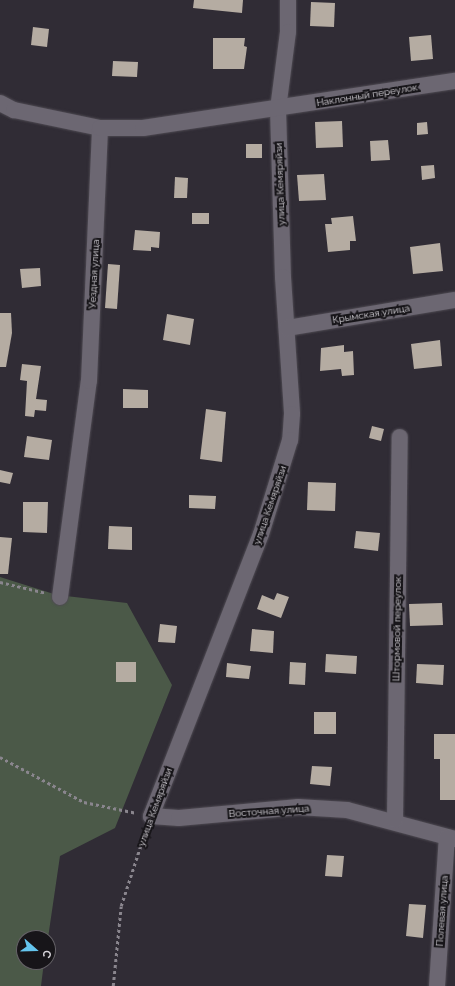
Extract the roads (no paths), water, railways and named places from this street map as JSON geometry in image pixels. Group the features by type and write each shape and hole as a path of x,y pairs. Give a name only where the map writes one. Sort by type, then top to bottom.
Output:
{"street":[{"name":"улица Кемяряйзи","path":"151,816 261,534 284,464 292,414 278,109 288,32 288,0"},
{"name":"Наклонный переулок","path":"278,109 455,81"},
{"path":"0,104 14,110 100,128 143,128 278,109"},
{"name":"Уездная улица","path":"60,597 89,381 100,128"},
{"name":"Крымская улица","path":"287,328 455,300"},
{"name":"Штормовой переулок","path":"394,820 400,437"},
{"name":"Восточная улица","path":"151,816 179,818 298,807 347,810 394,820 417,831 451,838"},
{"name":"Полевая улица","path":"437,986 451,838"}]}
